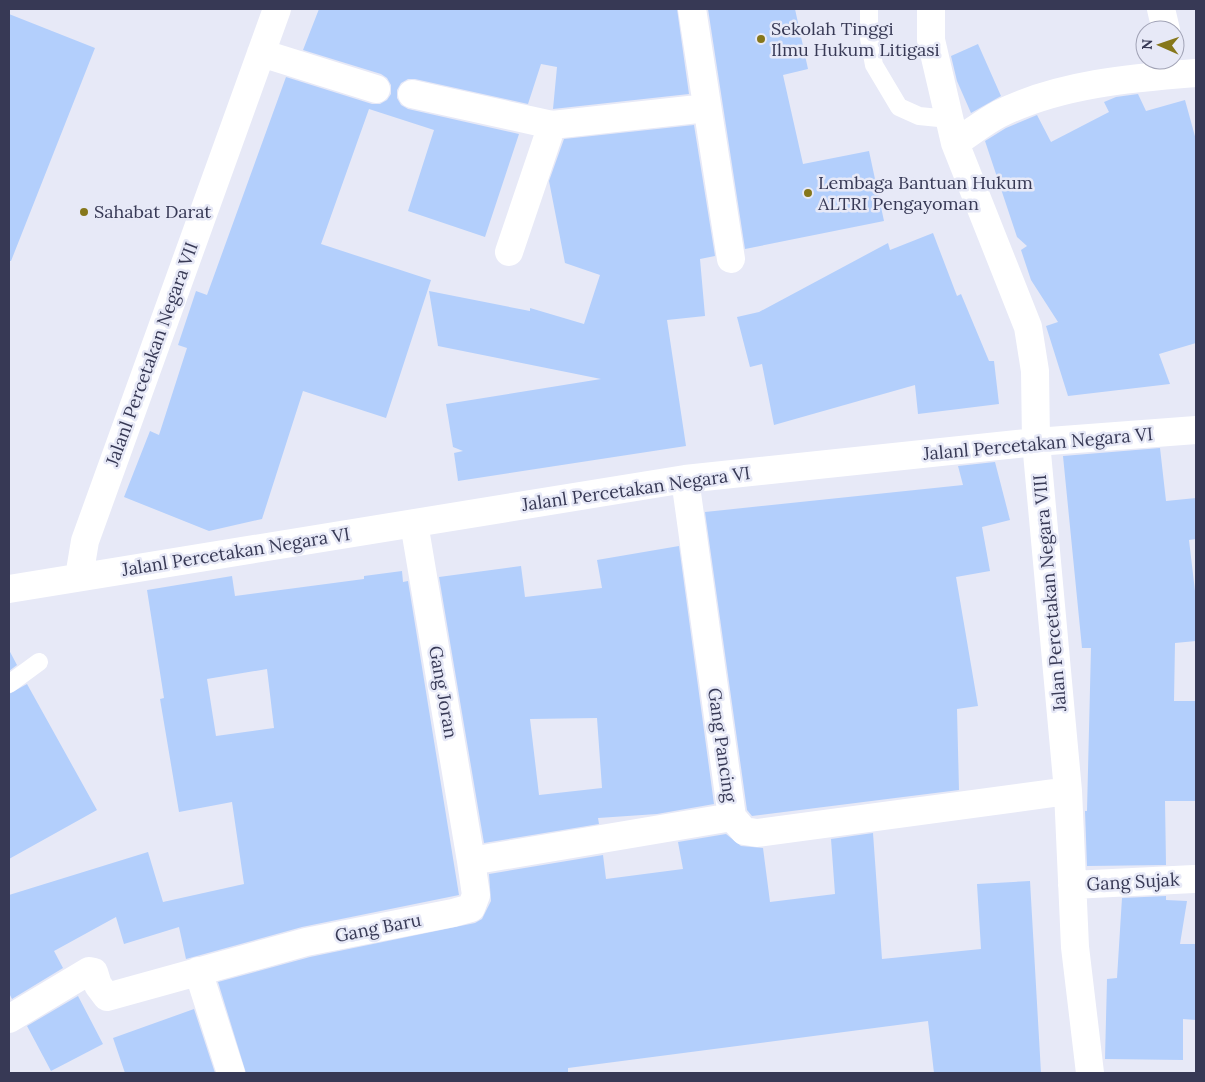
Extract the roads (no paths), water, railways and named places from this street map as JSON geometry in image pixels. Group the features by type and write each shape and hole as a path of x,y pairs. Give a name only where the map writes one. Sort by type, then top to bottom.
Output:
{"street":[{"name":"Jalanl Percetakan Negara VII","path":"79,577 84,541 277,9"},
{"path":"692,9 731,259"},
{"name":"Jalan Percetakan Negara VIII","path":"931,9 931,40 952,131 1028,327 1035,371 1036,442 1068,791 1075,947 1090,1073"},
{"path":"261,53 376,89"},
{"path":"952,131 1050,95 1132,78 1196,72"},
{"path":"412,94 552,125 707,108"},
{"path":"509,252 552,125"},
{"name":"Jalanl Percetakan Negara VI","path":"79,577 685,479 1036,442 1196,430"},
{"name":"Gang Pancing","path":"685,479 732,817 744,831 757,833 1068,791"},
{"name":"Gang Joran","path":"414,523 471,861"},
{"path":"9,589 79,577"},
{"path":"471,861 732,817"},
{"name":"Gang Baru","path":"9,1018 89,970 94,972 98,985 107,997 306,942 471,908 476,895 471,861"},
{"name":"Gang Sujak","path":"1072,885 1194,879"},
{"path":"198,971 231,1073"}],"lane":[{"path":"869,9 869,38 874,65 899,107 952,131"},
{"path":"9,684 39,662"}],"place":[{"name":"Sekolah Tinggi Ilmu Hukum Litigasi","path":"761,39"},
{"name":"Lembaga Bantuan Hukum ALTRI Pengayoman","path":"808,193"},
{"name":"Sahabat Darat","path":"84,212"}]}
